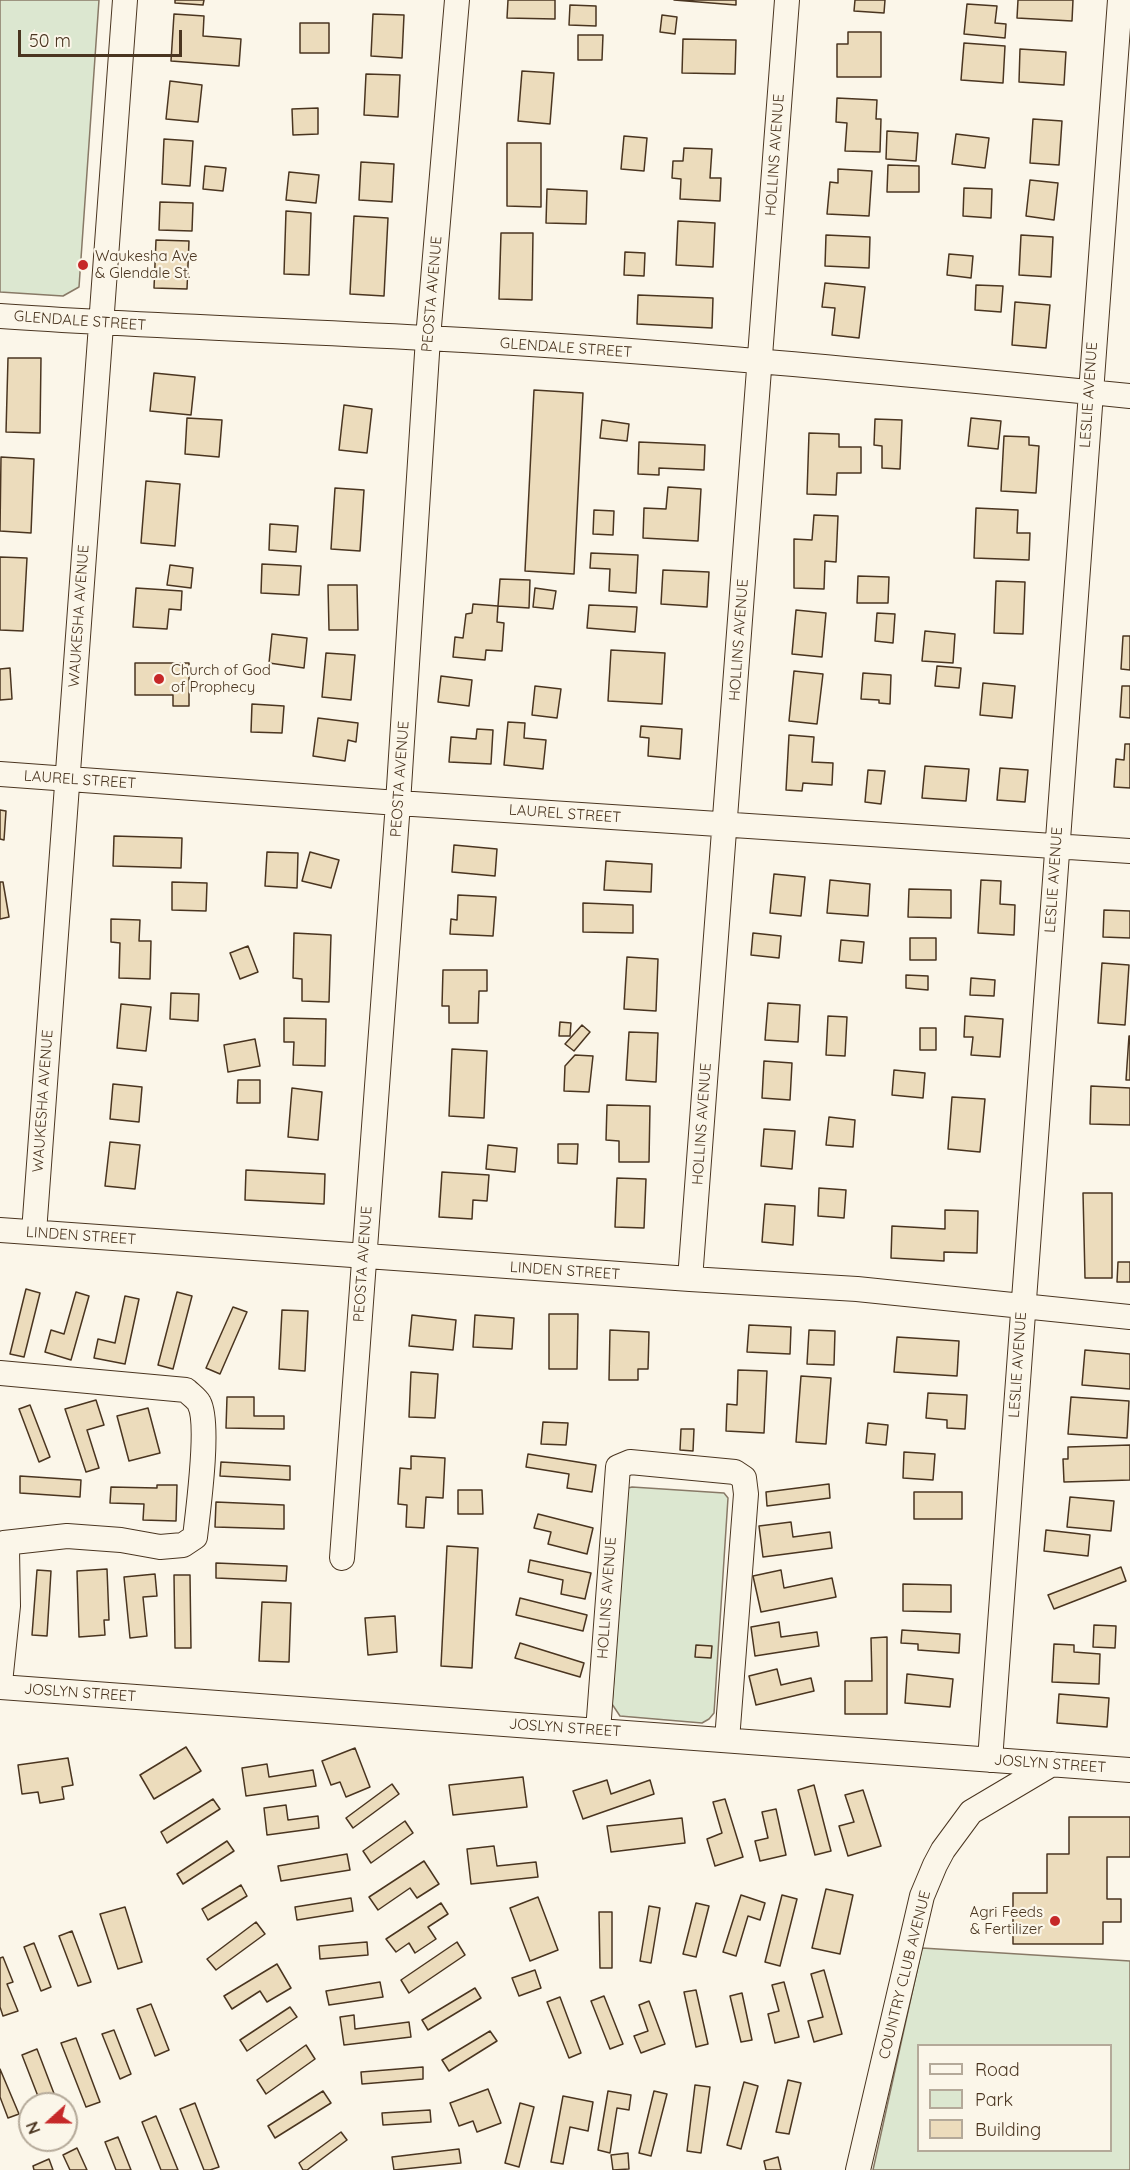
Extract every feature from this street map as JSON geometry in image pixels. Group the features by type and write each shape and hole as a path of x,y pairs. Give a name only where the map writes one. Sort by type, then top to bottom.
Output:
{"street":[{"name":"WAUKESHA AVENUE","path":"34,1233 124,0"},
{"name":"PEOSTA AVENUE","path":"342,1558 398,803 428,338 457,0"},
{"name":"HOLLINS AVENUE","path":"690,1279 787,0"},
{"name":"LESLIE AVENUE","path":"990,1760 1089,392 1120,0"},
{"name":"GLENDALE STREET","path":"0,316 428,338 759,362 1130,396"},
{"name":"LAUREL STREET","path":"0,774 398,803 1130,851"},
{"name":"LINDEN STREET","path":"0,1230 364,1257 857,1289 1130,1317"},
{"path":"2,1542 68,1536 121,1540 160,1547 183,1545 195,1537 204,1428 200,1403 186,1390 11,1374"},
{"name":"HOLLINS AVENUE","path":"598,1731 618,1467 630,1462 735,1472 744,1478 746,1494 727,1740"},
{"path":"0,1685 8,1606 8,1549 2,1542"},
{"name":"JOSLYN STREET","path":"0,1685 1130,1770"},
{"name":"COUNTRY CLUB AVENUE","path":"858,2170 922,1896 935,1865 971,1812 1052,1764"}],"green space":[{"path":"0,0 99,0 79,287 63,296 0,292"},
{"path":"628,1488 724,1493 728,1498 714,1713 702,1723 620,1716 612,1704 627,1493"},
{"path":"922,1948 1130,1961 1130,2170 873,2170"}],"building":[{"path":"175,0 204,0 203,5 175,3"},
{"path":"508,0 555,0 555,19 507,18"},
{"path":"674,0 736,0 736,5"},
{"path":"855,0 885,0 884,13 854,11"},
{"path":"1018,0 1073,0 1072,21 1017,18"},
{"path":"967,4 997,6 995,23 1006,24 1005,38 964,34"},
{"path":"570,5 596,6 596,26 569,25"},
{"path":"174,14 204,16 203,36 241,39 239,66 171,61"},
{"path":"373,14 404,15 402,58 371,56"},
{"path":"662,15 677,17 675,34 660,32"},
{"path":"300,23 329,23 329,53 300,53"},
{"path":"848,32 881,32 881,77 837,77 837,44 848,44"},
{"path":"578,35 603,35 602,60 578,60"},
{"path":"683,39 736,40 735,74 682,73"},
{"path":"964,43 1005,46 1003,83 961,80"},
{"path":"1020,49 1066,52 1064,85 1019,82"},
{"path":"522,71 554,73 550,124 518,121"},
{"path":"366,74 400,75 398,117 364,115"},
{"path":"170,81 202,85 198,122 166,119"},
{"path":"837,98 877,100 876,119 881,119 880,152 845,151 847,123 836,122"},
{"path":"318,108 318,134 293,135 292,109"},
{"path":"1033,119 1062,121 1059,165 1030,163"},
{"path":"887,131 918,133 916,161 886,159"},
{"path":"956,134 989,138 985,168 952,164"},
{"path":"624,136 647,138 644,171 621,169"},
{"path":"164,139 193,141 190,186 162,184"},
{"path":"507,143 541,143 541,207 507,206"},
{"path":"684,148 712,149 710,178 721,178 720,201 680,199 681,179 672,178 673,161 683,161"},
{"path":"361,162 394,164 392,202 359,200"},
{"path":"888,165 919,166 919,192 887,192"},
{"path":"205,166 226,168 223,191 203,189"},
{"path":"838,169 872,171 869,216 827,214 830,182 838,183"},
{"path":"289,172 319,175 316,203 286,200"},
{"path":"1030,180 1058,183 1054,220 1026,216"},
{"path":"964,188 992,189 991,218 963,216"},
{"path":"547,189 587,191 586,224 546,223"},
{"path":"160,202 193,203 192,231 159,230"},
{"path":"286,211 311,213 309,275 284,274"},
{"path":"354,216 388,218 384,296 350,294"},
{"path":"678,221 715,223 713,267 676,265"},
{"path":"501,233 533,233 532,300 499,299"},
{"path":"826,235 870,237 869,268 825,266"},
{"path":"1021,235 1053,237 1051,277 1019,275"},
{"path":"156,240 189,241 187,289 154,288"},
{"path":"625,252 645,253 644,276 624,275"},
{"path":"949,254 973,256 971,278 947,275"},
{"path":"825,283 865,287 859,338 832,335 835,308 822,307"},
{"path":"976,285 1003,286 1001,312 975,310"},
{"path":"638,295 713,298 712,328 637,324"},
{"path":"1015,302 1050,305 1046,348 1012,345"},
{"path":"8,358 41,358 40,433 6,432"},
{"path":"154,373 195,377 191,415 150,411"},
{"path":"534,390 583,393 574,574 525,571"},
{"path":"344,405 372,409 367,453 339,450"},
{"path":"187,418 222,420 219,457 185,454"},
{"path":"971,418 1001,421 998,449 968,446"},
{"path":"875,419 902,420 900,469 882,468 882,446 874,445"},
{"path":"602,420 629,424 627,441 600,438"},
{"path":"809,433 839,434 839,447 861,447 861,473 837,473 836,495 807,494"},
{"path":"1004,436 1029,437 1029,445 1039,446 1036,493 1001,491"},
{"path":"639,442 705,445 704,470 659,468 659,475 638,474"},
{"path":"1,457 34,459 31,533 0,531"},
{"path":"146,481 180,484 175,546 141,543"},
{"path":"668,487 701,489 698,541 643,538 644,508 666,509"},
{"path":"335,488 364,490 360,551 331,549"},
{"path":"976,508 1018,510 1017,533 1030,533 1029,560 974,558"},
{"path":"594,510 614,511 613,535 593,534"},
{"path":"814,515 838,516 836,562 825,561 824,589 794,588 794,539 812,540"},
{"path":"270,524 298,526 296,552 269,550"},
{"path":"591,553 638,555 636,593 609,591 610,569 590,568"},
{"path":"0,557 27,558 23,631 0,630"},
{"path":"262,564 301,566 299,595 261,593"},
{"path":"170,565 193,568 191,588 167,585"},
{"path":"663,570 709,572 707,607 661,604"},
{"path":"858,576 889,577 888,603 857,603"},
{"path":"500,579 530,580 529,608 498,606"},
{"path":"996,581 1025,582 1023,634 994,633"},
{"path":"328,585 357,585 358,630 329,630"},
{"path":"136,588 182,591 181,610 169,609 167,629 133,627"},
{"path":"535,588 556,591 553,609 533,607"},
{"path":"473,604 498,606 497,622 504,623 502,651 486,650 485,660 453,657 455,637 463,638 466,614 472,613"},
{"path":"589,605 637,607 635,632 587,628"},
{"path":"796,610 826,613 822,657 792,654"},
{"path":"877,613 895,614 893,643 875,641"},
{"path":"925,631 955,634 953,663 922,661"},
{"path":"272,634 307,638 304,668 269,663"},
{"path":"1123,636 1130,636 1130,670 1121,669"},
{"path":"611,650 665,653 662,704 608,701"},
{"path":"326,653 355,655 351,700 322,697"},
{"path":"135,663 189,663 189,706 173,706 173,695 135,695"},
{"path":"937,666 961,668 959,688 935,686"},
{"path":"10,668 12,699 0,700 0,669"},
{"path":"794,671 823,674 817,724 789,721"},
{"path":"863,673 891,675 890,704 879,703 879,700 861,699"},
{"path":"441,676 472,680 469,706 438,702"},
{"path":"983,683 1015,686 1012,718 980,715"},
{"path":"535,686 561,689 557,718 532,715"},
{"path":"1122,686 1130,686 1130,718 1120,717"},
{"path":"252,704 284,706 282,733 251,732"},
{"path":"318,718 358,723 356,742 348,740 345,761 313,756"},
{"path":"508,722 525,723 524,738 546,740 543,769 504,765"},
{"path":"641,726 682,729 680,759 648,756 649,738 640,737"},
{"path":"477,729 493,730 491,764 449,762 451,737 476,739"},
{"path":"789,735 814,737 812,762 833,763 832,785 803,783 802,791 786,790"},
{"path":"1125,744 1130,744 1130,788 1114,787 1116,759 1124,760"},
{"path":"925,766 969,769 966,801 922,798"},
{"path":"1000,768 1028,770 1025,802 997,800"},
{"path":"868,770 885,771 881,804 865,802"},
{"path":"0,810 6,811 4,840 0,839"},
{"path":"114,836 182,838 181,868 113,866"},
{"path":"454,845 497,849 495,876 452,872"},
{"path":"267,852 298,853 297,888 265,886"},
{"path":"310,852 339,860 331,888 302,881"},
{"path":"606,861 652,864 651,892 604,890"},
{"path":"774,874 805,877 801,916 770,913"},
{"path":"830,880 870,884 868,916 827,913"},
{"path":"981,880 1001,881 1000,904 1015,905 1014,935 978,933"},
{"path":"0,882 3,882 9,917 0,919"},
{"path":"172,882 207,883 206,911 172,910"},
{"path":"909,889 951,890 951,918 908,917"},
{"path":"458,895 496,897 493,936 450,934 451,919 457,920"},
{"path":"583,903 633,905 633,933 583,932"},
{"path":"1104,910 1130,911 1130,938 1103,937"},
{"path":"111,919 140,920 139,941 151,941 150,979 119,978 120,943 111,942"},
{"path":"294,933 331,935 329,1002 302,1001 302,979 293,978"},
{"path":"753,933 781,936 779,958 751,955"},
{"path":"910,938 936,938 936,960 910,960"},
{"path":"841,940 864,942 862,963 839,961"},
{"path":"248,946 258,972 240,979 230,953"},
{"path":"627,957 658,959 656,1011 624,1009"},
{"path":"1102,963 1129,965 1125,1025 1098,1023"},
{"path":"443,970 487,970 487,991 479,991 478,1023 449,1023 449,1006 442,1006"},
{"path":"906,975 928,976 928,990 906,988"},
{"path":"971,978 995,980 994,996 970,995"},
{"path":"171,993 199,994 198,1021 170,1019"},
{"path":"768,1003 800,1005 798,1042 765,1040"},
{"path":"121,1004 151,1007 146,1051 117,1048"},
{"path":"828,1016 847,1017 845,1056 826,1055"},
{"path":"965,1016 1003,1019 1000,1057 971,1055 973,1037 964,1037"},
{"path":"284,1018 326,1019 325,1066 293,1065 294,1042 284,1042"},
{"path":"560,1022 571,1023 570,1036 559,1036"},
{"path":"582,1025 590,1032 574,1051 565,1044"},
{"path":"920,1028 936,1028 936,1050 920,1050"},
{"path":"629,1032 658,1033 656,1082 626,1080"},
{"path":"1129,1036 1130,1080 1126,1080"},
{"path":"255,1039 260,1066 228,1072 224,1045"},
{"path":"452,1049 487,1051 484,1118 449,1116"},
{"path":"575,1055 593,1056 589,1092 564,1091 565,1066"},
{"path":"764,1061 792,1063 790,1100 762,1098"},
{"path":"894,1070 925,1073 923,1098 892,1095"},
{"path":"238,1080 260,1080 260,1103 237,1103"},
{"path":"113,1084 142,1087 139,1122 110,1119"},
{"path":"1091,1086 1130,1088 1130,1125 1090,1124"},
{"path":"292,1088 322,1092 318,1140 288,1137"},
{"path":"952,1097 985,1099 980,1152 948,1149"},
{"path":"607,1105 650,1106 649,1162 619,1162 619,1141 606,1140"},
{"path":"829,1117 855,1120 853,1147 826,1145"},
{"path":"764,1129 795,1131 792,1169 761,1166"},
{"path":"110,1142 140,1145 135,1189 105,1186"},
{"path":"558,1144 578,1144 577,1164 558,1163"},
{"path":"488,1145 517,1148 515,1172 486,1169"},
{"path":"246,1170 325,1174 324,1204 245,1200"},
{"path":"442,1172 489,1175 487,1201 473,1200 472,1219 439,1217"},
{"path":"617,1178 646,1179 644,1228 615,1227"},
{"path":"819,1188 846,1190 844,1218 818,1216"},
{"path":"1083,1193 1112,1193 1112,1278 1085,1278"},
{"path":"765,1204 795,1206 793,1245 762,1242"},
{"path":"945,1210 978,1211 977,1253 944,1252 944,1261 891,1258 892,1226 945,1229"},
{"path":"1118,1262 1130,1262 1130,1282 1117,1282"},
{"path":"26,1289 40,1293 24,1357 10,1354"},
{"path":"76,1292 89,1296 71,1360 45,1352 51,1330 64,1334"},
{"path":"177,1292 192,1296 173,1369 158,1365"},
{"path":"125,1296 139,1299 125,1364 94,1358 98,1339 115,1343"},
{"path":"233,1307 247,1312 220,1374 206,1368"},
{"path":"282,1310 308,1311 305,1371 279,1369"},
{"path":"549,1314 578,1314 577,1369 549,1369"},
{"path":"412,1315 456,1320 453,1350 409,1346"},
{"path":"475,1315 514,1318 512,1349 473,1347"},
{"path":"749,1325 791,1327 790,1354 747,1352"},
{"path":"610,1330 649,1332 648,1369 638,1369 638,1380 609,1380"},
{"path":"809,1330 835,1331 834,1365 807,1364"},
{"path":"897,1337 959,1341 957,1376 894,1372"},
{"path":"1085,1350 1130,1354 1130,1389 1082,1385"},
{"path":"738,1370 767,1371 764,1433 726,1431 727,1404 737,1405"},
{"path":"411,1372 438,1374 435,1418 409,1417"},
{"path":"801,1376 831,1378 826,1444 796,1442"},
{"path":"928,1393 967,1395 965,1429 947,1428 947,1420 926,1418"},
{"path":"227,1397 254,1397 254,1416 284,1416 284,1429 226,1428"},
{"path":"1071,1397 1129,1401 1127,1438 1068,1434"},
{"path":"96,1400 104,1425 87,1430 99,1468 86,1472 65,1409"},
{"path":"30,1405 50,1457 39,1462 19,1409"},
{"path":"148,1408 160,1453 129,1461 117,1416"},
{"path":"543,1422 568,1423 566,1445 541,1444"},
{"path":"868,1423 888,1425 886,1445 866,1443"},
{"path":"681,1429 694,1429 693,1451 680,1450"},
{"path":"1130,1445 1130,1480 1064,1482 1063,1459 1068,1459 1068,1447"},
{"path":"904,1452 935,1454 933,1480 903,1478"},
{"path":"528,1454 596,1465 592,1492 567,1488 569,1474 526,1467"},
{"path":"411,1456 445,1458 443,1498 426,1497 424,1528 406,1527 407,1505 398,1504 400,1468 411,1469"},
{"path":"221,1462 290,1466 290,1480 220,1476"},
{"path":"20,1476 81,1480 80,1497 20,1493"},
{"path":"829,1484 830,1498 767,1506 766,1492"},
{"path":"157,1485 177,1485 176,1521 143,1520 144,1504 110,1503 111,1487 157,1488"},
{"path":"458,1490 482,1490 483,1514 458,1514"},
{"path":"914,1492 962,1492 962,1519 914,1519"},
{"path":"1070,1497 1114,1501 1111,1531 1067,1527"},
{"path":"216,1502 284,1505 284,1529 215,1527"},
{"path":"538,1514 593,1528 587,1554 548,1544 551,1532 534,1528"},
{"path":"791,1522 793,1537 830,1532 832,1548 763,1557 759,1526"},
{"path":"1046,1530 1090,1535 1088,1556 1044,1551"},
{"path":"447,1546 478,1548 472,1668 441,1666"},
{"path":"530,1560 591,1573 585,1599 561,1594 563,1580 528,1572"},
{"path":"216,1563 287,1566 286,1581 216,1578"},
{"path":"1121,1567 1126,1581 1054,1609 1048,1595"},
{"path":"107,1569 109,1620 104,1620 105,1635 79,1637 77,1571"},
{"path":"37,1570 51,1571 47,1636 32,1635"},
{"path":"781,1570 784,1588 832,1578 836,1597 761,1612 753,1576"},
{"path":"155,1574 157,1596 143,1597 147,1636 130,1638 124,1577"},
{"path":"174,1575 190,1575 191,1648 175,1648"},
{"path":"903,1584 951,1585 951,1612 903,1611"},
{"path":"520,1598 587,1615 583,1631 516,1615"},
{"path":"262,1602 291,1603 289,1662 259,1661"},
{"path":"395,1616 397,1652 368,1655 365,1618"},
{"path":"779,1622 781,1637 817,1632 819,1646 755,1656 751,1627"},
{"path":"1094,1625 1116,1626 1115,1648 1093,1647"},
{"path":"902,1630 960,1634 959,1653 918,1650 918,1644 901,1643"},
{"path":"887,1637 887,1714 845,1714 845,1681 872,1681 871,1638"},
{"path":"520,1643 584,1663 580,1677 515,1658"},
{"path":"1054,1644 1074,1645 1074,1652 1100,1654 1099,1684 1052,1682"},
{"path":"696,1645 712,1646 711,1658 695,1657"},
{"path":"777,1669 781,1685 811,1678 814,1691 756,1705 749,1676"},
{"path":"907,1674 953,1679 950,1707 905,1703"},
{"path":"1059,1694 1109,1698 1107,1727 1057,1723"},
{"path":"186,1747 201,1771 154,1799 140,1775"},
{"path":"355,1748 370,1787 346,1797 340,1782 331,1785 322,1761"},
{"path":"68,1758 73,1785 62,1787 64,1799 40,1803 38,1792 22,1794 18,1765"},
{"path":"267,1764 269,1777 313,1770 316,1786 246,1796 242,1768"},
{"path":"523,1777 527,1807 453,1815 449,1785"},
{"path":"607,1780 611,1794 650,1780 654,1794 583,1819 573,1791"},
{"path":"392,1784 399,1794 353,1828 346,1818"},
{"path":"814,1785 831,1851 815,1855 798,1790"},
{"path":"863,1790 881,1846 848,1856 839,1826 854,1822 845,1795"},
{"path":"213,1799 220,1809 167,1843 161,1832"},
{"path":"725,1799 743,1857 715,1866 707,1839 722,1833 713,1802"},
{"path":"286,1805 288,1820 318,1816 319,1828 267,1835 264,1808"},
{"path":"776,1809 786,1855 760,1861 755,1841 768,1838 762,1812"},
{"path":"1069,1817 1130,1817 1130,1857 1107,1857 1107,1899 1121,1899 1121,1922 1103,1922 1103,1944 1013,1944 1013,1893 1047,1893 1047,1854 1069,1854"},
{"path":"682,1818 685,1843 611,1852 607,1826"},
{"path":"405,1821 413,1833 371,1863 363,1851"},
{"path":"227,1841 234,1851 183,1884 177,1874"},
{"path":"494,1846 497,1866 536,1862 538,1877 471,1884 467,1849"},
{"path":"347,1854 350,1870 281,1881 278,1866"},
{"path":"424,1861 439,1884 417,1898 410,1888 378,1910 369,1897"},
{"path":"241,1885 247,1896 208,1920 202,1909"},
{"path":"826,1889 853,1895 840,1954 812,1948"},
{"path":"741,1895 765,1903 760,1920 748,1916 736,1956 723,1952"},
{"path":"782,1895 797,1899 780,1966 765,1962"},
{"path":"538,1897 558,1950 530,1961 510,1908"},
{"path":"351,1898 353,1911 297,1920 295,1907"},
{"path":"441,1903 448,1914 428,1927 436,1939 415,1953 409,1943 396,1952 386,1939"},
{"path":"696,1903 709,1906 696,1957 683,1954"},
{"path":"649,1906 660,1908 651,1963 640,1961"},
{"path":"125,1907 142,1962 118,1969 100,1914"},
{"path":"599,1912 612,1912 612,1968 600,1968"},
{"path":"256,1922 265,1934 216,1970 207,1959"},
{"path":"72,1931 91,1982 78,1986 59,1936"},
{"path":"367,1942 368,1955 320,1959 319,1946"},
{"path":"457,1942 465,1955 409,1993 401,1980"},
{"path":"34,1943 51,1987 41,1991 24,1947"},
{"path":"3,1957 13,1982 7,1984 18,2011 3,2016 0,2007 0,1958"},
{"path":"277,1964 291,1988 267,2002 260,1991 232,2009 224,1996"},
{"path":"535,1970 541,1988 519,1996 512,1978"},
{"path":"824,1970 842,2034 814,2042 808,2021 823,2017 811,1974"},
{"path":"380,1982 383,1997 329,2005 326,1991"},
{"path":"784,1982 799,2037 775,2043 768,2014 779,2011 772,1985"},
{"path":"475,1988 481,1998 428,2030 422,2020"},
{"path":"696,1990 708,2044 696,2047 684,1992"},
{"path":"742,1993 752,2040 741,2042 730,1996"},
{"path":"604,1996 623,2044 610,2049 591,2001"},
{"path":"560,1997 581,2053 569,2058 547,2002"},
{"path":"649,2001 665,2044 641,2053 634,2036 648,2031 639,2005"},
{"path":"151,2004 169,2050 155,2056 137,2009"},
{"path":"290,2007 297,2017 247,2051 240,2040"},
{"path":"354,2015 355,2029 409,2022 411,2037 344,2045 340,2017"},
{"path":"114,2030 131,2074 120,2079 102,2034"},
{"path":"490,2031 497,2041 449,2071 442,2060"},
{"path":"76,2038 100,2102 86,2107 61,2043"},
{"path":"306,2045 315,2059 266,2094 257,2080"},
{"path":"37,2049 53,2092 36,2092 22,2055"},
{"path":"423,2067 423,2079 362,2084 361,2072"},
{"path":"0,2069 18,2114 8,2118 0,2097"},
{"path":"788,2080 801,2083 789,2134 776,2132"},
{"path":"744,2082 758,2086 741,2149 727,2145"},
{"path":"695,2085 710,2087 701,2153 687,2151"},
{"path":"488,2089 501,2123 477,2132 473,2121 459,2126 450,2103"},
{"path":"323,2091 331,2103 275,2138 268,2126"},
{"path":"608,2091 631,2095 629,2110 617,2108 610,2153 598,2150"},
{"path":"654,2091 667,2094 651,2156 639,2153"},
{"path":"563,2096 593,2102 588,2131 570,2127 563,2164 551,2162"},
{"path":"195,2103 219,2167 210,2170 204,2170 180,2109"},
{"path":"520,2103 534,2107 519,2167 505,2163"},
{"path":"430,2110 431,2122 383,2125 382,2113"},
{"path":"156,2116 178,2170 161,2170 142,2122"},
{"path":"341,2132 347,2140 307,2170 303,2170 299,2163"},
{"path":"118,2137 131,2170 116,2170 105,2142"},
{"path":"459,2149 461,2163 394,2170 392,2157"},
{"path":"78,2150 87,2170 70,2170 63,2155"},
{"path":"628,2153 629,2169 613,2170 611,2155"},
{"path":"778,2157 781,2170 766,2170 764,2161"},
{"path":"49,2159 53,2170 34,2170 33,2166"}],"place":[{"name":"Waukesha Ave & Glendale St.","path":"83,265"},
{"name":"Church of God of Prophecy","path":"159,679"},
{"name":"Agri Feeds & Fertilizer","path":"1055,1921"}]}
